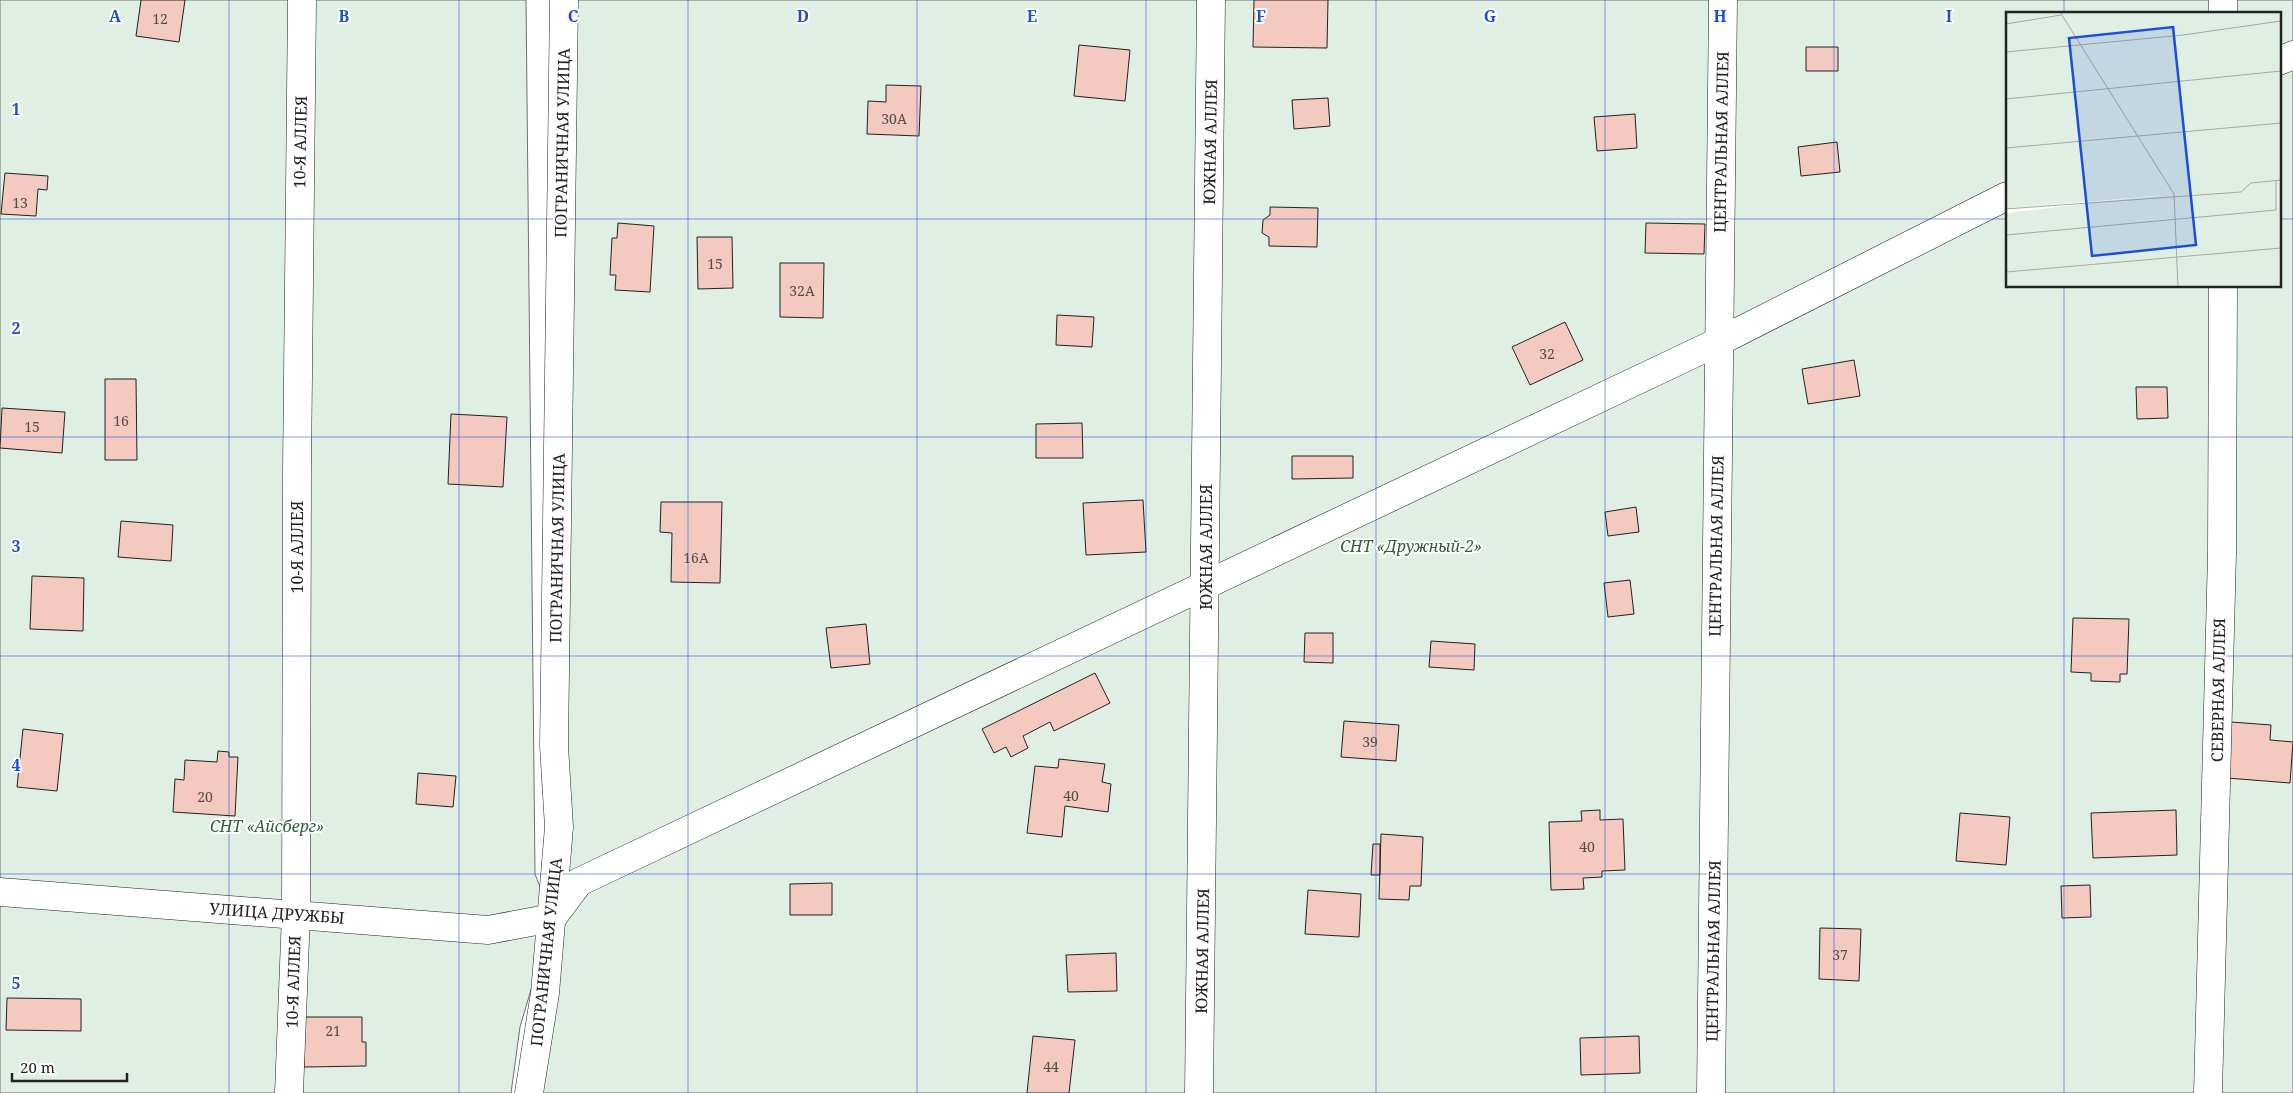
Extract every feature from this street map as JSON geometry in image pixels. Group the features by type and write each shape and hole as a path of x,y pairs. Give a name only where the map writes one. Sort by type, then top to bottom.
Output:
{"street":[{"name":"10-Я АЛЛЕЯ","path":"289,1093 296,914 297,471 302,0"},
{"name":"ПОГРАНИЧНАЯ УЛИЦА","path":"529,1093 545,993 559,827 554,746 564,0"},
{"name":"ЮЖНАЯ АЛЛЕЯ","path":"1200,1093 1211,0"},
{"name":"ЦЕНТРАЛЬНАЯ АЛЛЕЯ","path":"1712,1093 1718,342 1723,0"},
{"path":"2280,61 2293,55"},
{"path":"552,918 580,882 1718,342 2006,197"},
{"name":"СЕВЕРНАЯ АЛЛЕЯ","path":"2208,1093 2222,553 2223,288"},
{"name":"УЛИЦА ДРУЖБЫ","path":"0,892 488,930 552,918"}],"green space":[{"name":"СНТ «Дружный-2»","path":"0,0 526,0 535,874 552,917 564,0 2293,0 2293,1093 529,1093 551,922 520,1027 511,1093 0,1093"}],"building":[{"path":"141,0 185,0 179,42 136,36"},
{"path":"1254,0 1328,0 1327,48 1253,47"},
{"path":"1079,45 1130,50 1125,101 1074,96"},
{"path":"1806,47 1838,47 1838,71 1806,71"},
{"path":"886,85 921,86 919,136 867,134 868,101 886,102"},
{"path":"1328,98 1330,126 1294,129 1292,100"},
{"path":"1635,114 1637,148 1597,151 1594,117"},
{"path":"1837,142 1840,172 1801,176 1798,147"},
{"path":"5,173 48,176 47,190 38,189 36,216 1,214"},
{"path":"1270,207 1318,208 1317,247 1269,246 1269,237 1262,233 1263,220 1270,215"},
{"path":"618,223 654,226 650,292 615,290 616,275 610,275 612,238 617,238"},
{"path":"1646,223 1705,224 1704,254 1645,253"},
{"path":"697,237 732,237 733,288 698,289"},
{"path":"780,263 824,263 823,318 780,317"},
{"path":"1057,315 1094,317 1092,347 1056,345"},
{"path":"1565,322 1583,360 1530,385 1512,347"},
{"path":"1854,360 1860,396 1808,404 1802,369"},
{"path":"105,379 136,379 137,460 105,460"},
{"path":"2136,387 2167,387 2168,418 2137,419"},
{"path":"2,408 65,412 62,453 0,448"},
{"path":"451,414 507,417 503,487 448,484"},
{"path":"1082,423 1083,458 1036,458 1036,424"},
{"path":"1292,456 1353,456 1353,478 1292,479"},
{"path":"1143,500 1146,552 1086,555 1083,503"},
{"path":"661,502 722,502 720,583 671,582 672,533 660,532"},
{"path":"1636,507 1639,532 1608,536 1605,512"},
{"path":"121,521 173,525 171,561 118,557"},
{"path":"32,576 84,578 83,631 30,629"},
{"path":"1630,580 1634,614 1608,617 1604,583"},
{"path":"2073,618 2129,619 2127,674 2120,674 2120,682 2091,681 2091,673 2071,672"},
{"path":"866,624 870,664 831,668 826,628"},
{"path":"1305,633 1333,633 1333,663 1304,662"},
{"path":"1431,641 1475,644 1474,670 1429,667"},
{"path":"1095,673 1110,703 1054,731 1050,722 1023,736 1028,748 1011,757 1006,747 994,753 982,729"},
{"path":"1344,721 1399,725 1396,761 1341,757"},
{"path":"2231,722 2271,725 2270,740 2293,742 2290,783 2227,778"},
{"path":"23,729 63,734 57,791 17,787"},
{"path":"218,751 229,752 229,757 238,757 235,816 173,812 175,779 184,780 185,760 217,762"},
{"path":"1059,759 1105,764 1102,782 1111,784 1108,812 1065,806 1062,837 1027,833 1035,766 1058,768"},
{"path":"418,773 456,776 453,807 416,804"},
{"path":"1600,810 1600,820 1623,819 1625,870 1602,871 1602,877 1583,878 1584,889 1551,890 1549,822 1582,821 1581,811"},
{"path":"2176,810 2177,855 2093,858 2091,813"},
{"path":"1960,813 2010,817 2006,865 1956,861"},
{"path":"1381,834 1423,837 1421,886 1410,886 1409,900 1379,899"},
{"path":"1373,844 1380,844 1380,875 1371,875"},
{"path":"832,883 832,915 790,915 790,884"},
{"path":"2090,885 2091,917 2062,918 2061,886"},
{"path":"1308,890 1361,894 1359,937 1305,934"},
{"path":"1820,928 1861,929 1859,981 1819,979"},
{"path":"1116,953 1117,991 1068,992 1066,955"},
{"path":"7,998 81,999 81,1031 6,1030"},
{"path":"304,1017 362,1017 362,1042 366,1042 366,1066 304,1067"},
{"path":"1033,1036 1075,1040 1069,1093 1027,1093"},
{"path":"1639,1036 1640,1073 1581,1075 1580,1038"}],"park label":[{"name":"СНТ «Айсберг»","path":"267,826"}]}
